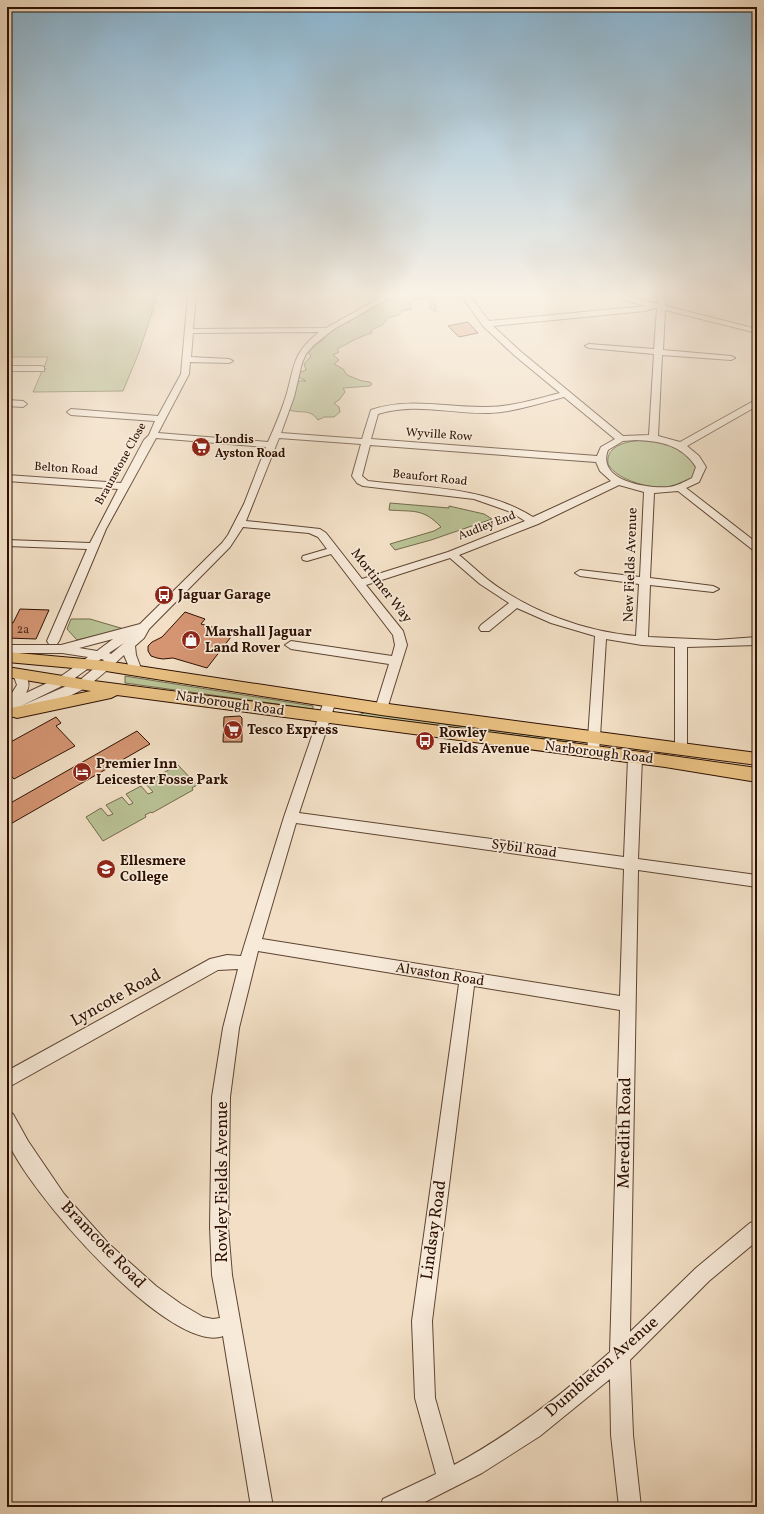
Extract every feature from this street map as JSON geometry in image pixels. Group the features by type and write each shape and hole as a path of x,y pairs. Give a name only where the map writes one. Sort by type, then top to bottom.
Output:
{"main road":[{"name":"Narborough Road","path":"7,657 87,664 107,660 136,671 327,709 381,709 593,745 635,758 757,775"},
{"path":"39,660 49,669 58,674 62,688"},
{"path":"107,660 105,678 120,689"},
{"name":"Narborough Road","path":"13,673 62,688 84,683 94,686 120,689 327,709 593,745 681,749 757,759"},
{"path":"10,710 101,695 120,689"}],"street":[{"name":"Braunstone Close","path":"58,645 93,546 122,486 149,440 154,435 153,433 185,374 186,366"},
{"path":"107,660 130,645 140,636 144,627 226,545 240,524 276,435 290,397 299,366"},
{"path":"532,366 564,394 621,439"},
{"path":"653,437 657,366"},
{"path":"9,369 41,368"},
{"path":"365,441 374,412 388,406 491,410 512,407 564,394"},
{"path":"682,445 755,404"},
{"path":"74,415 161,418"},
{"path":"154,435 272,445"},
{"name":"Wyville Row","path":"276,435 600,459"},
{"path":"653,437 682,445 695,455 701,467 696,480 680,488 666,490 648,490 619,481 610,476 602,466 600,459 604,449 621,439 653,437"},
{"name":"Beaufort Road","path":"365,441 357,476 360,481 366,484 463,493 478,496 508,506 534,522"},
{"name":"Belton Road","path":"7,478 122,486"},
{"name":"Audley End","path":"360,583 452,554 534,522 619,481"},
{"path":"680,488 757,548"},
{"name":"New Fields Avenue","path":"642,641 646,581 648,490"},
{"name":"Mortimer Way","path":"240,524 316,531 322,535 360,583 401,638 401,644 381,709"},
{"path":"7,543 93,546"},
{"name":"Mortimer Way","path":"307,558 334,550"},
{"path":"452,554 482,582 516,603 542,616 601,634 642,641 681,645 757,641"},
{"path":"580,572 713,589"},
{"path":"485,628 516,603"},
{"path":"7,649 72,644 144,627"},
{"path":"84,683 107,660 132,631"},
{"path":"593,745 601,634"},
{"path":"58,645 107,660"},
{"path":"130,645 130,655 136,671"},
{"path":"291,645 396,660"},
{"path":"681,645 681,749"},
{"path":"10,710 62,688 87,664"},
{"path":"10,710 23,691 24,687 24,682 13,673"},
{"name":"Rowley Fields Avenue","path":"262,1507 222,1275 219,1227 221,1097 231,1028 252,944 291,817 327,709"},
{"name":"Meredith Road","path":"630,1507 622,1435 620,1356 631,863 635,758"},
{"name":"Sybil Road","path":"291,817 757,881"},
{"name":"Alvaston Road","path":"252,944 467,980 628,1004"},
{"name":"Lyncote Road","path":"7,1080 215,964 227,962 247,963"},
{"name":"Lindsay Road","path":"448,1479 436,1440 426,1399 422,1360 422,1321 467,980"},
{"name":"Bramcote Road","path":"7,1120 48,1187 78,1224 110,1257 147,1290 185,1318 204,1327 213,1329 230,1324"},
{"name":"Dumbleton Avenue","path":"391,1507 448,1479 500,1450 541,1422 582,1390 620,1356 709,1268 757,1230"}],"green space":[{"path":"45,366 133,366 123,391 33,392 42,371 46,369"},
{"path":"305,366 337,366 343,369 347,375 362,381 370,382 372,384 370,386 343,388 345,392 339,400 334,403 339,407 340,412 334,417 324,417 318,420 315,416 307,412 291,411 287,409 292,403 299,381 306,381 298,377 299,373 306,370"},
{"path":"643,440 663,442 686,452 696,466 692,477 684,484 671,487 656,487 627,479 615,472 608,464 610,452 619,445"},
{"path":"390,503 449,508 449,506 484,514 492,519 431,540 395,550 390,544 434,531 441,527 429,517 418,512 389,510"},
{"path":"71,619 90,619 124,629 77,640 67,629"},
{"path":"125,676 313,706 313,709 125,683"},
{"path":"366,712 472,728 574,740 576,743 356,716"},
{"path":"178,765 197,785 192,788 193,790 152,813 151,812 145,815 146,817 103,841 86,817 101,808 108,816 113,814 106,805 122,797 129,805 133,803 126,794 141,786 148,794 153,792 145,783 160,775 168,784 171,782 163,773"}],"building":[{"path":"20,609 49,610 36,639 7,638 7,622 13,623"},
{"name":"Marshall Jaguar Land Rover","path":"185,612 205,619 201,624 234,633 207,668 173,658 157,658 151,656 148,651 148,646 152,642 162,637"},
{"name":"Tesco Express","path":"240,716 242,718 242,742 223,742 224,717"},
{"path":"56,717 61,723 56,726 75,746 14,779 7,771 7,744"},
{"path":"137,731 150,744 7,826 7,805"}],"place":[{"name":"Londis Ayston Road","path":"201,447"},
{"name":"Jaguar Garage","path":"164,595"},
{"name":"Marshall Jaguar Land Rover","path":"191,640"},
{"name":"Tesco Express","path":"233,730"},
{"name":"Rowley Fields Avenue","path":"425,741"},
{"name":"Premier Inn Leicester Fosse Park","path":"82,772"},
{"name":"Ellesmere College","path":"106,869"}]}
